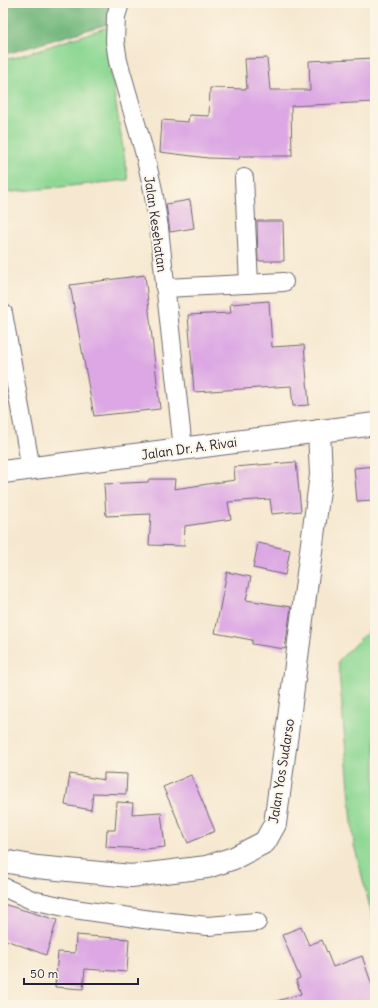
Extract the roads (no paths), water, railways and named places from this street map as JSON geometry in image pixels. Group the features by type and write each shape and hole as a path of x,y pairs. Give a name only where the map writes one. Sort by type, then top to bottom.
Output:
{"street":[{"name":"Jalan Kesehatan","path":"120,3 116,16 115,41 118,62 144,151 153,190 183,449"},
{"path":"244,178 249,284"},
{"path":"165,288 284,282"},
{"path":"3,314 31,469"},
{"name":"Jalan Dr. A. Rivai","path":"3,472 375,424"},
{"name":"Jalan Yos Sudarso","path":"3,861 37,867 131,876 207,866 234,858 266,842 275,824 320,483 319,431"},
{"path":"3,887 32,900 60,906 151,920 208,926 257,922"}]}
